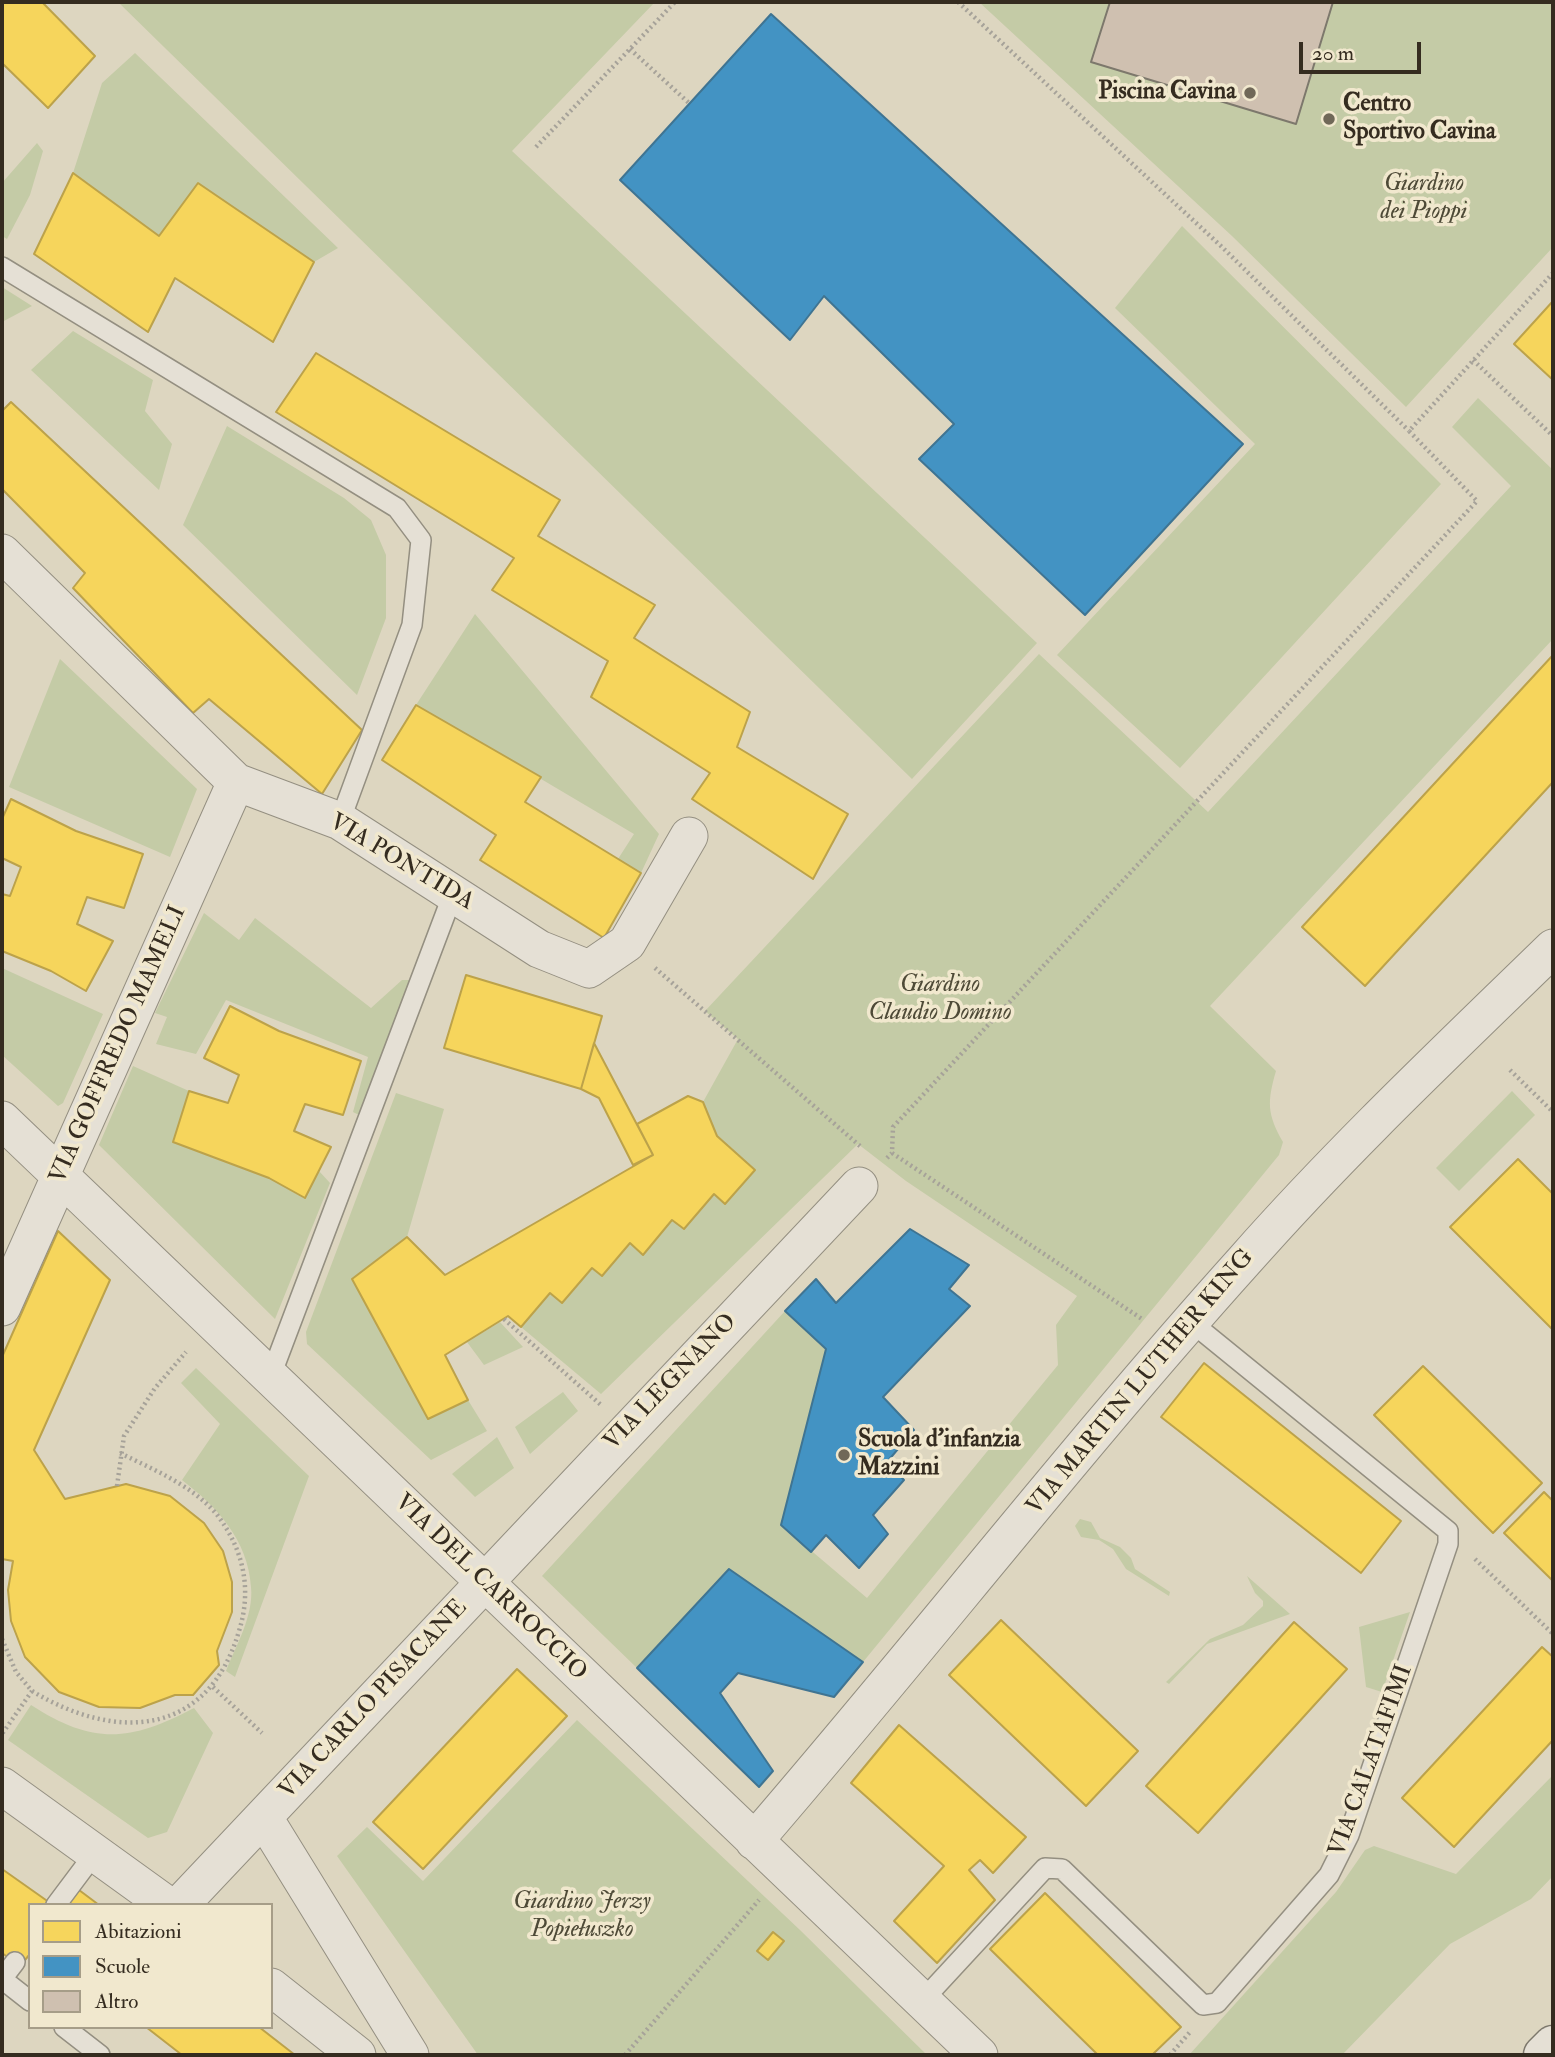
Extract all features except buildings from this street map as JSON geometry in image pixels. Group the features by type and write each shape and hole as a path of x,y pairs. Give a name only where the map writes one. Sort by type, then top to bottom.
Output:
{"main road":[{"path":"1543,2055 1553,2045"}],"street":[{"name":"VIA PONTIDA","path":"3,558 236,782 340,821 540,949 589,969 627,943 689,836"},
{"name":"VIA GOFFREDO MAMELI","path":"2,1307 236,782"},
{"name":"VIA MARTIN LUTHER KING","path":"754,1841 1191,1322 1288,1212 1553,948"},
{"name":"VIA DEL CARROCCIO","path":"2,1120 979,2055"},
{"name":"VIA LEGNANO","path":"484,1581 871,1175"},
{"name":"VIA CARLO PISACANE","path":"182,1903 484,1581"},
{"path":"2,1786 164,1903"},
{"name":"VIA CARLO PISACANE","path":"264,1818 410,2055"},
{"path":"273,1989 356,2055"}],"lane":[{"path":"2,267 397,508 421,540 412,625 340,821"},
{"path":"270,1378 453,894"},
{"path":"1191,1322 1434,1518 1448,1531 1448,1544"},
{"name":"VIA CALATAFIMI","path":"922,2001 1045,1868 1062,1869 1203,2005 1217,2003 1329,1875 1340,1857 1448,1544"},
{"path":"58,1903 95,1853"},
{"path":"15,1962 2,1979 28,1999"},
{"path":"67,2029 100,2055"}],"path":[{"path":"536,147 675,2"},
{"path":"627,943 871,1175 892,1153 893,1127 1477,501 1222,247 958,2"},
{"path":"630,49 690,104"},
{"path":"1409,431 1553,273"},
{"path":"1473,360 1553,436"},
{"path":"1510,1070 1553,1112"},
{"path":"892,1153 1152,1325"},
{"path":"504,1319 607,1410"},
{"path":"117,1486 124,1436 155,1388 189,1348"},
{"path":"2,1639 16,1672 32,1691 61,1709 86,1718 125,1724 153,1720 195,1703 213,1687 226,1667 243,1618 247,1590 242,1562 232,1539 203,1501 182,1486 120,1453"},
{"path":"1448,1544 1474,1558 1553,1634"},
{"path":"213,1687 262,1733"},
{"path":"2,1734 32,1691"},
{"path":"625,2055 762,1896"}],"green space":[{"path":"118,2 655,2 512,151 1037,643 912,779"},
{"name":"Giardino dei Pioppi","path":"979,2 1553,2 1553,247 1406,407 1232,236"},
{"path":"135,53 338,248 314,262 159,236 73,173 102,83"},
{"path":"37,143 43,151 30,195 7,239 2,236 2,183"},
{"path":"1182,226 1441,484 1180,768 1057,655 1255,444 1115,308"},
{"path":"2,287 32,306 2,322"},
{"path":"73,331 153,380 145,411 172,444 159,490 31,370"},
{"name":"Giardino Claudio Domino","path":"1478,398 1553,470 1553,639 1210,1006 1276,1071 1270,1108 1283,1142 1279,1155 863,1662 729,1570 637,1668 542,1576 785,1311 826,1349 781,1525 867,1598 1058,1365 1056,1325 1077,1296 906,1181 858,1144 601,1394 521,1327 550,1293 562,1302 592,1268 602,1276 630,1243 643,1255 672,1220 684,1229 714,1194 725,1204 755,1170 717,1136 703,1102 738,1039 705,1011 1039,654 1208,812 1511,486 1452,427"},
{"path":"227,426 344,498 371,520 386,555 386,618 357,695 183,525"},
{"path":"475,614 659,834 641,873 618,859 634,834 416,705"},
{"path":"60,659 197,789 170,857 9,787"},
{"path":"204,913 239,940 255,918 371,1008 402,980 410,980 359,1115 353,1112 368,1057 226,1000 196,1054 156,1044 167,1017 155,1013"},
{"path":"2,968 103,1014 63,1103 58,1106 2,1055"},
{"path":"133,1066 189,1091 173,1142 269,1178 304,1198 319,1171 330,1183 275,1319 99,1145"},
{"path":"1512,1091 1535,1115 1459,1191 1436,1168"},
{"path":"396,1093 444,1109 407,1237 353,1280 428,1418 468,1400 487,1431 431,1460 307,1344 306,1332"},
{"path":"500,1322 523,1347 484,1365 467,1342"},
{"path":"196,1368 309,1476 235,1677 226,1671 250,1608 249,1570 244,1554 228,1526 207,1502 182,1480 220,1424 181,1383"},
{"path":"563,1392 578,1411 530,1454 515,1427"},
{"path":"497,1437 514,1468 475,1497 452,1474"},
{"path":"1080,1519 1091,1522 1100,1538 1120,1547 1131,1558 1135,1569 1170,1592 1169,1596 1126,1569 1113,1549 1099,1540 1081,1537 1075,1526"},
{"path":"1247,1576 1290,1614 1207,1644 1169,1684 1166,1682 1210,1639 1243,1625 1263,1606 1263,1601 1255,1593"},
{"path":"1410,1612 1382,1692 1366,1687 1359,1627"},
{"path":"31,1705 74,1727 112,1734 150,1728 194,1708 213,1733 167,1832 148,1838 8,1740"},
{"name":"Giardino Jerzy Popiełuszko","path":"577,1720 800,1930 927,2055 478,2055 337,1856 367,1827 423,1881"},
{"path":"1553,1775 1553,1876 1531,1899 1450,1944 1342,2055 1189,2055 1336,1892 1365,1850 1374,1846 1456,1874"}],"place":[{"name":"Piscina Cavina","path":"1250,93"},
{"name":"Centro Sportivo Cavina","path":"1329,119"},
{"name":"Scuola d'infanzia Mazzini","path":"844,1455"}]}
